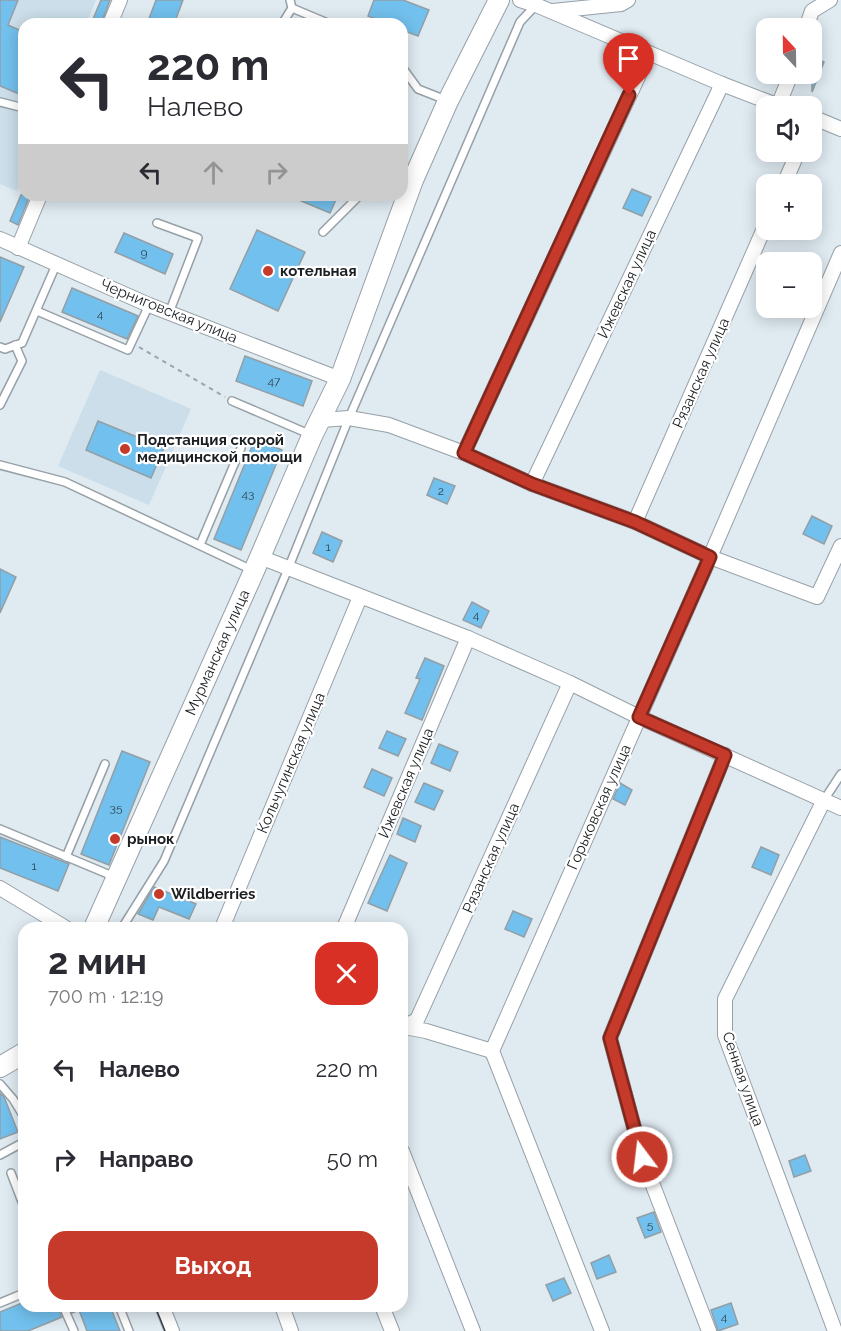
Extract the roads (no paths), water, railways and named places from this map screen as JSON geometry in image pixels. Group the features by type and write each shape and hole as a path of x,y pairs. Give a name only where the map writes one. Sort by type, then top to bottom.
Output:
{"main road":[{"name":"Мурманская улица","path":"408,187 498,0"},
{"name":"Мурманская улица","path":"97,922 340,378 403,201"},
{"path":"0,1068 18,1057"}],"street":[{"path":"112,18 120,0"},
{"path":"520,0 536,2 551,11 756,97"},
{"path":"551,11 621,4 628,0"},
{"path":"809,18 812,10 830,0"},
{"path":"464,453 649,53"},
{"name":"Ижевская улица","path":"532,484 722,84"},
{"path":"822,122 841,129"},
{"path":"18,248 38,201"},
{"name":"Черниговская улица","path":"0,239 149,305 340,378"},
{"name":"Рязанская улица","path":"635,522 759,240"},
{"name":"Горьковская улица","path":"492,1051 841,253"},
{"path":"316,428 349,418 389,424 464,453 532,484 635,522 710,557 817,597 841,546"},
{"path":"257,564 288,569 468,638 841,808"},
{"name":"Кольчугинская улица","path":"225,922 360,597"},
{"name":"Ижевская улица","path":"347,922 468,638"},
{"name":"Рязанская улица","path":"408,1024 417,1020 570,683"},
{"path":"709,1331 642,1157 610,1038 725,755"},
{"name":"Сенная улица","path":"824,800 725,999 725,1035 835,1331"},
{"path":"0,888 56,922"},
{"path":"408,1028 492,1051 602,1331"},
{"path":"408,1166 473,1331"},
{"path":"164,1312 172,1331"},
{"path":"284,1312 291,1331"},
{"path":"384,1312 392,1331"}],"lane":[{"path":"126,922 164,861 288,569 349,418 520,22 536,2"},
{"path":"285,18 291,4 318,18"},
{"path":"408,76 418,90 448,101"},
{"path":"0,102 18,106"},
{"path":"323,232 354,201"},
{"path":"157,223 198,238 169,312"},
{"path":"0,347 5,349 22,343 56,265"},
{"path":"36,311 128,350 149,305"},
{"path":"0,405 22,361 15,345"},
{"path":"232,401 316,428"},
{"path":"200,545 241,448"},
{"path":"0,465 65,482 200,545 257,564"},
{"path":"66,857 105,764"},
{"path":"824,800 841,774"},
{"path":"0,829 117,878"},
{"path":"0,1084 18,1107"},
{"path":"0,1155 18,1146"},
{"path":"11,1173 18,1191"},
{"path":"0,1303 18,1296"},
{"path":"66,1312 74,1331"},
{"path":"121,1312 129,1331"}],"tram line":[{"path":"157,1312 165,1331"}],"place":[{"name":"котельная","path":"268,271"},
{"name":"Подстанция скорой медицинской помощи","path":"125,449"},
{"name":"рынок","path":"115,839"},
{"name":"Wildberries","path":"159,894"}]}
